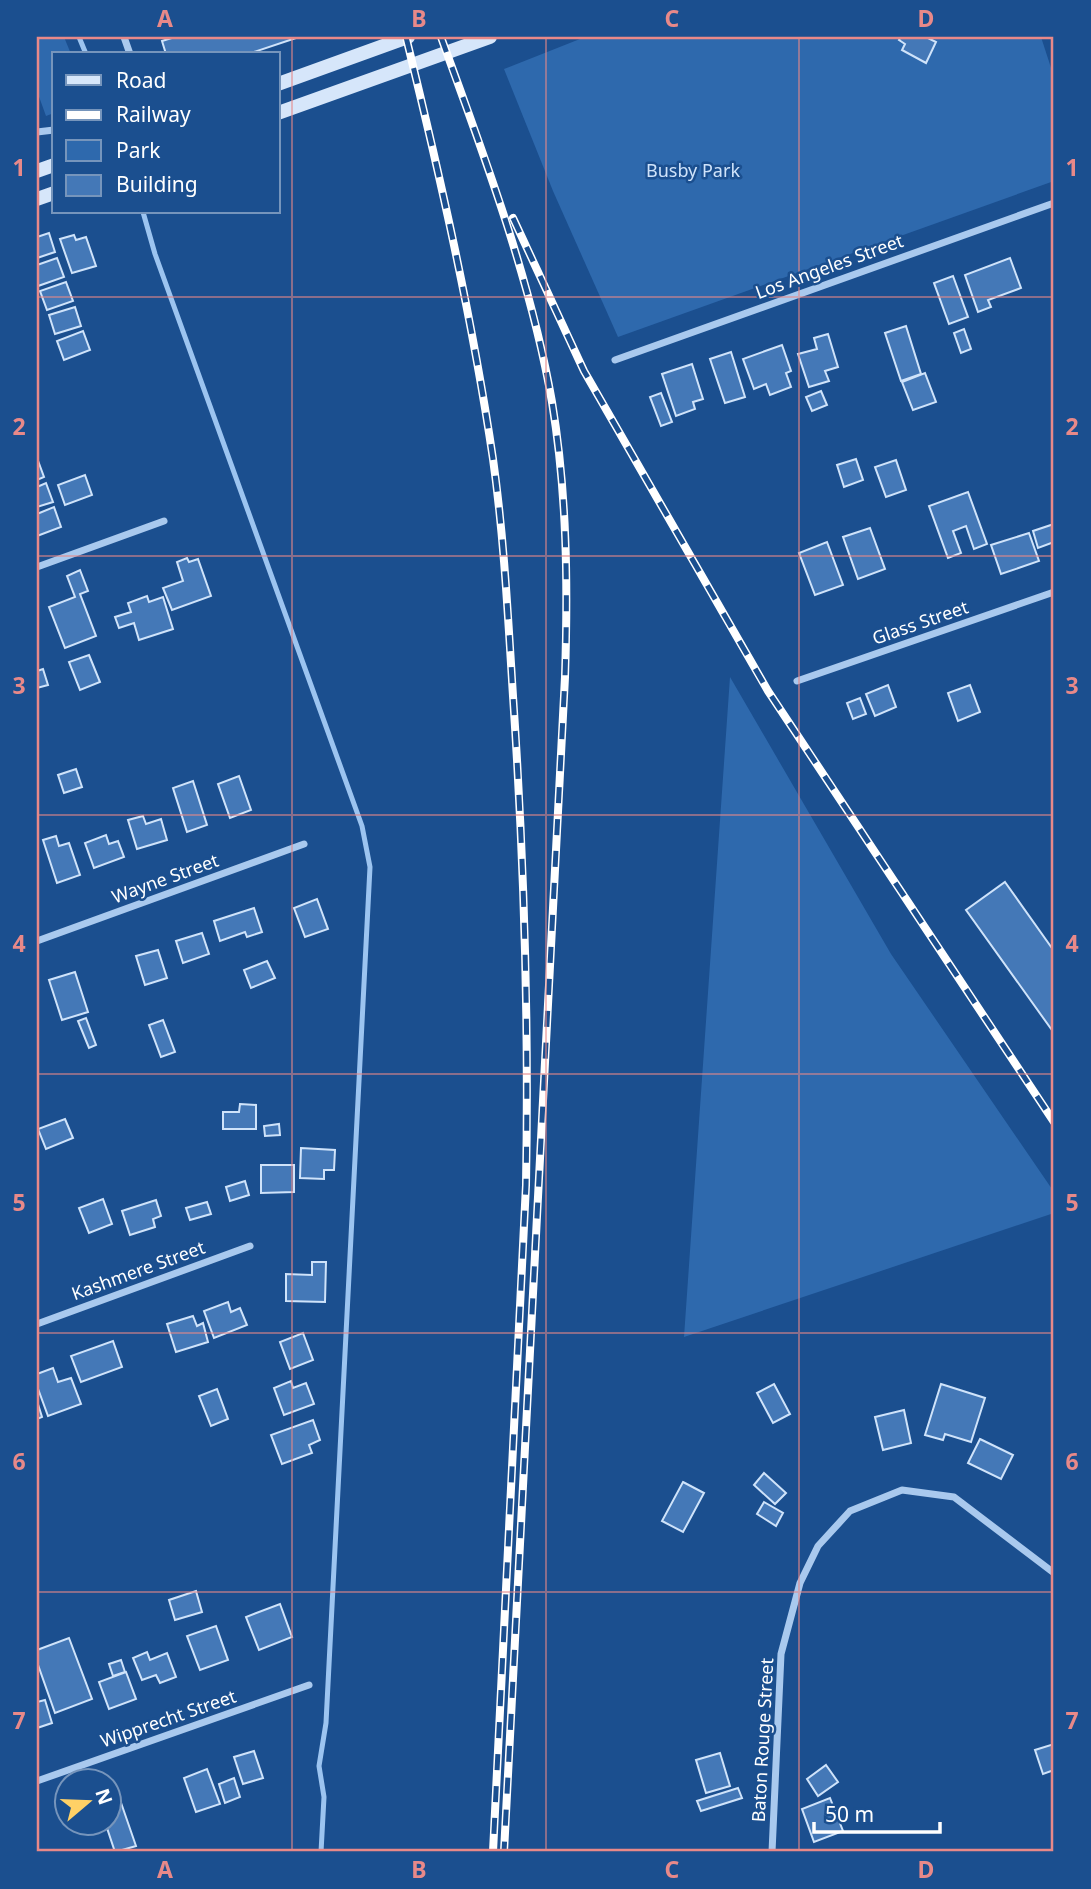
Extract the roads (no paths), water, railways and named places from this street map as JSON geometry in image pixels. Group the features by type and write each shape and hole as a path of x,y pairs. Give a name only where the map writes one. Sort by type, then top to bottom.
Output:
{"main road":[{"path":"280,83 408,37"},
{"path":"280,112 490,37"}],"street":[{"name":"Los Angeles Street","path":"615,360 1054,203"},
{"path":"37,567 164,521"},
{"name":"Glass Street","path":"797,681 1054,592"},
{"name":"Wayne Street","path":"37,941 304,844"},
{"name":"Kashmere Street","path":"37,1324 250,1246"},
{"name":"Baton Rouge Street","path":"772,1852 781,1654 800,1583 818,1546 850,1511 902,1490 954,1497 1054,1573"},
{"name":"Wipprecht Street","path":"37,1781 309,1685"}],"waterway":[{"path":"79,37 85,52"},
{"path":"144,214 155,254 362,826 370,867 326,1723 319,1766 324,1797 321,1852"}],"railway":[{"path":"406,37 454,247 493,459 505,577 520,818 525,940 526,1185 493,1852"},
{"path":"441,37 519,263 543,355 557,436 565,539 565,677 504,1852"},
{"path":"513,218 584,371 768,691 1054,1122"}],"park label":[{"name":"Busby Park","path":"693,170"}]}
